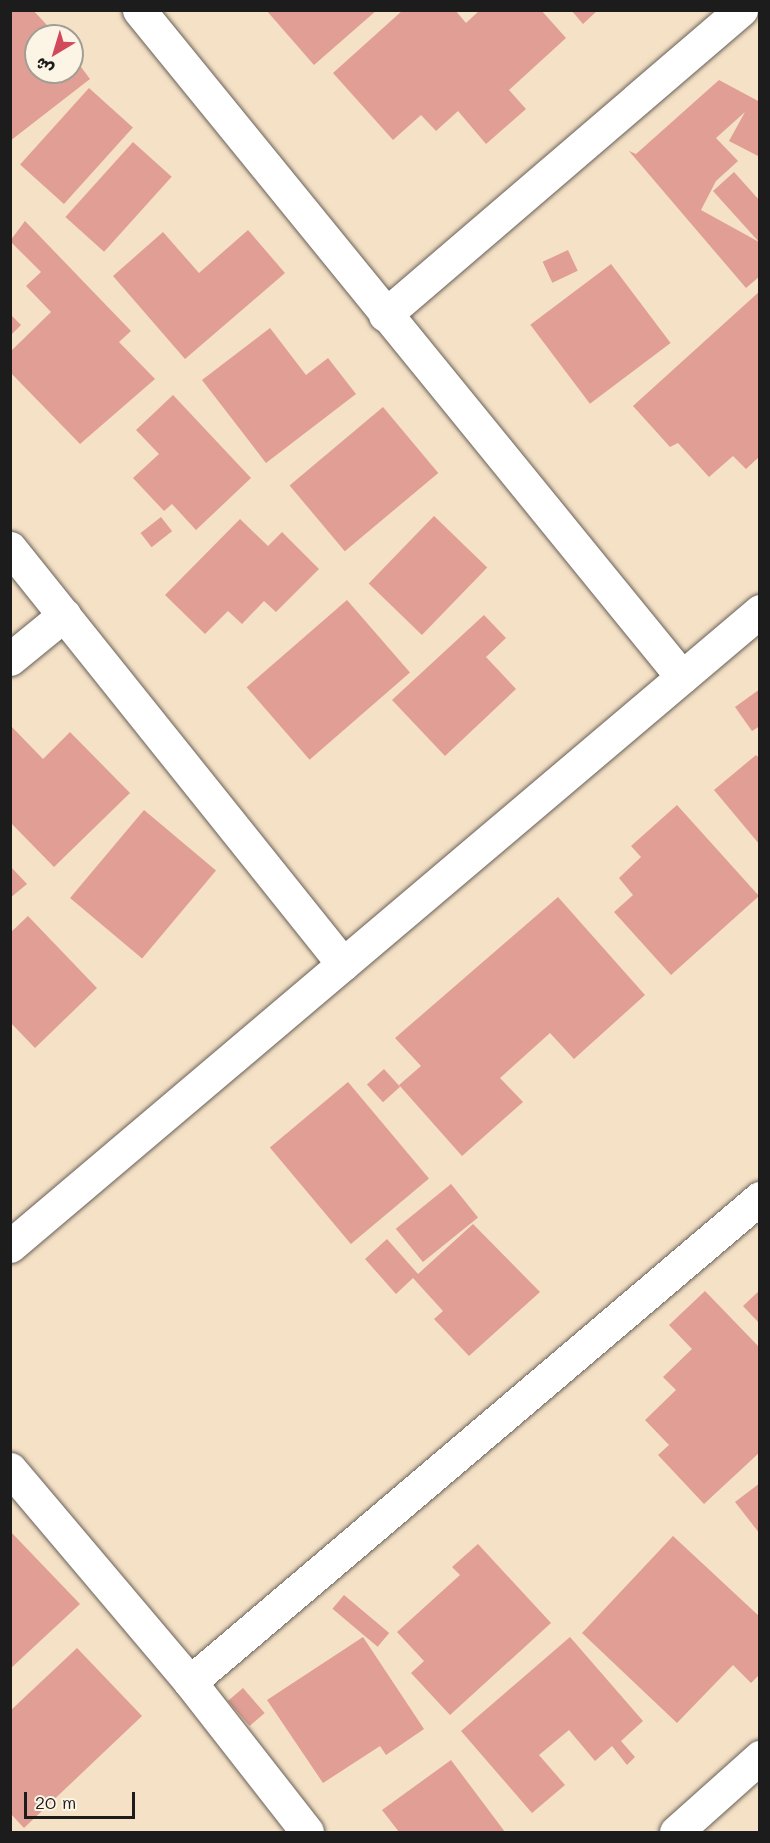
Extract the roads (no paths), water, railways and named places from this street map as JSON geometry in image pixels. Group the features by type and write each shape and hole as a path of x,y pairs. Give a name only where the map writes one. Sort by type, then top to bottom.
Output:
{"street":[{"path":"139,10 682,677"},
{"path":"385,315 741,10"},
{"path":"10,549 343,964"},
{"path":"10,1246 759,611"},
{"path":"10,659 64,615"},
{"path":"190,1682 759,1198"},
{"path":"10,1469 190,1682 307,1833"},
{"path":"676,1833 759,1757"}]}
